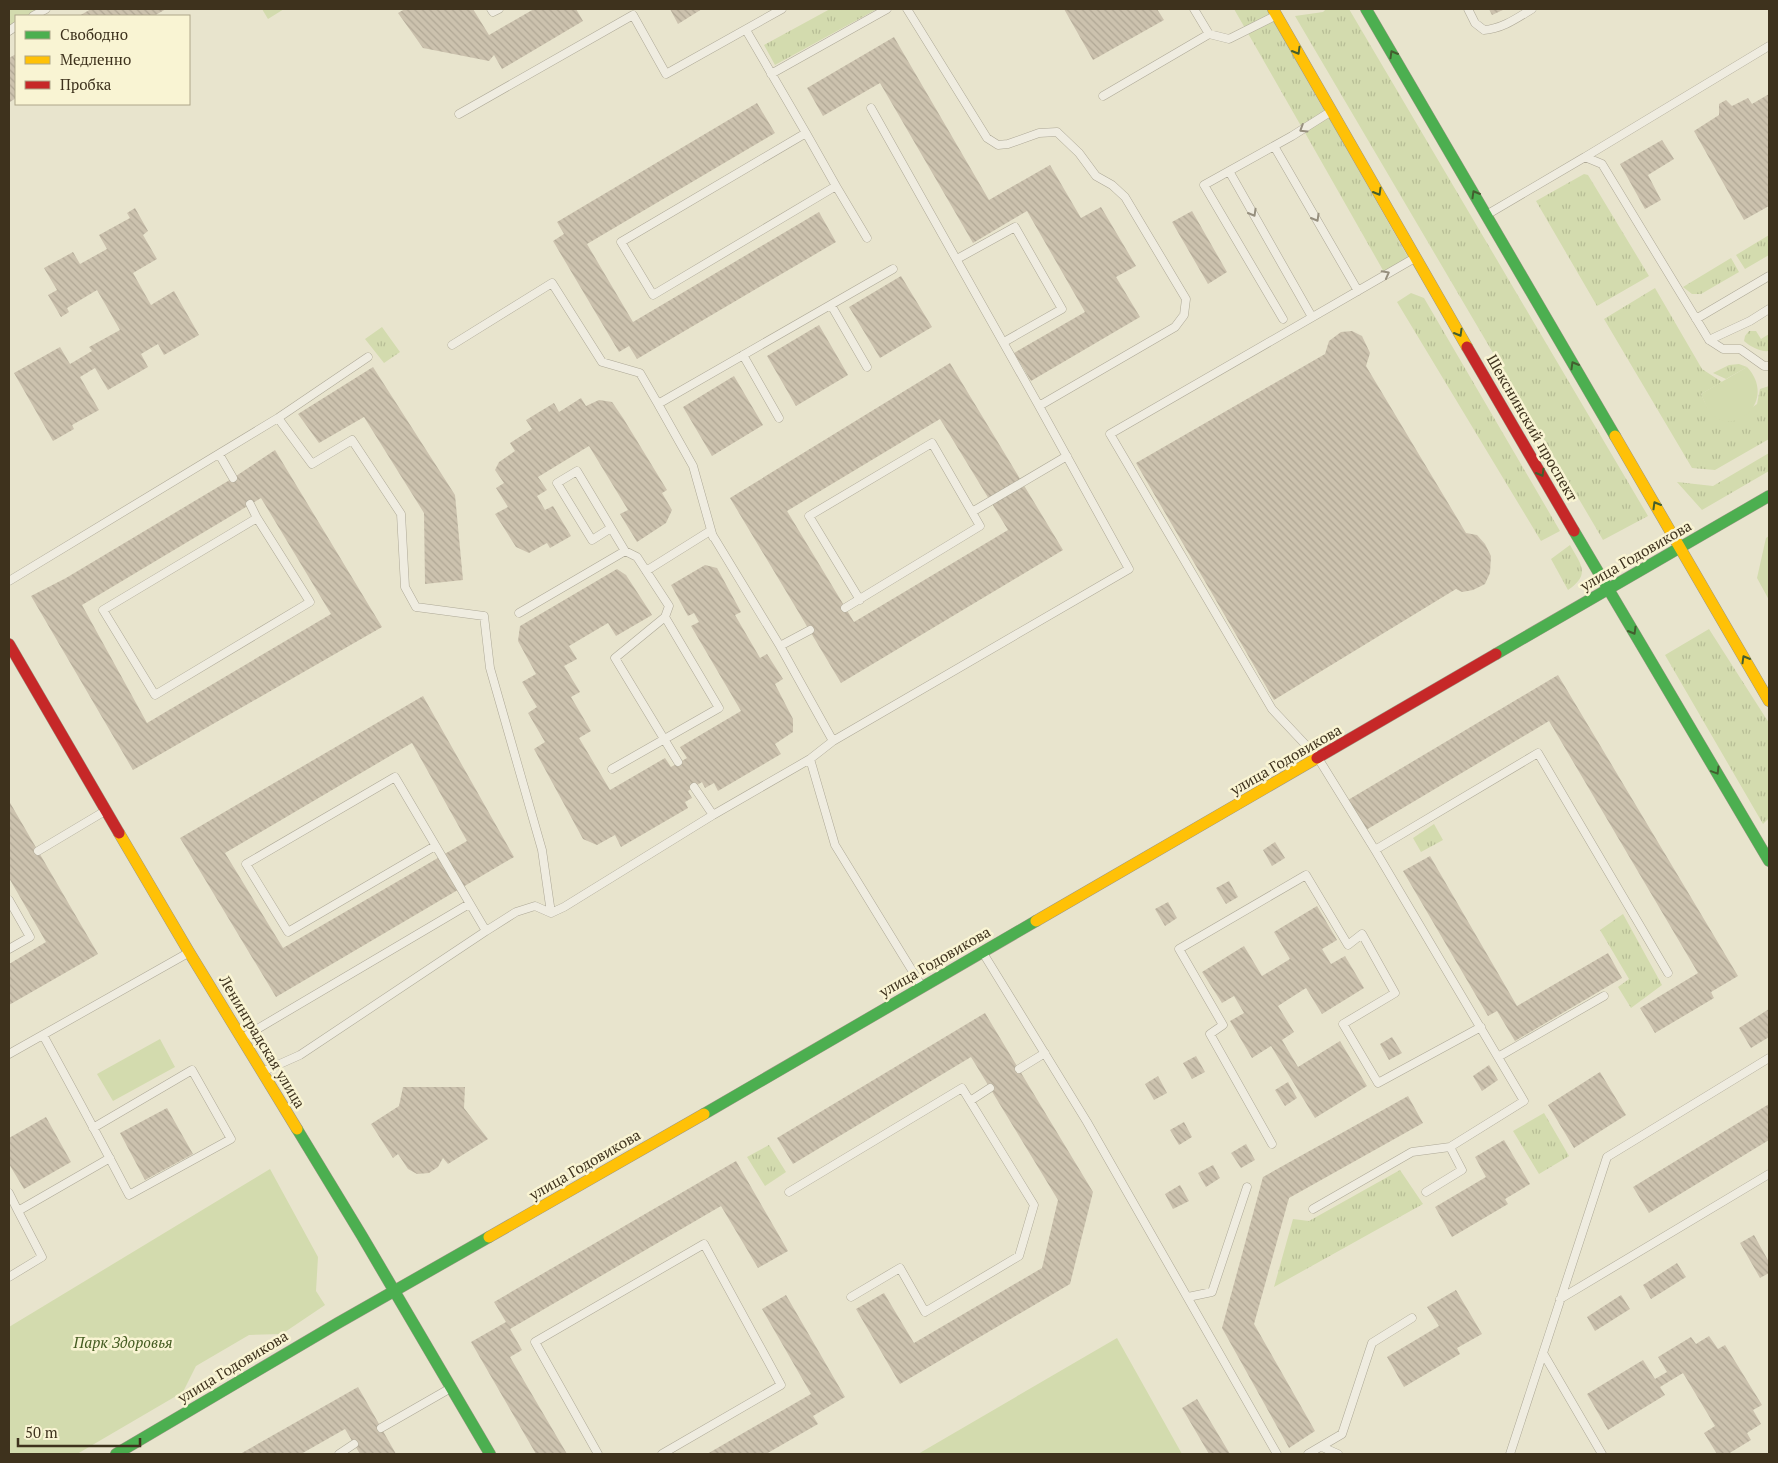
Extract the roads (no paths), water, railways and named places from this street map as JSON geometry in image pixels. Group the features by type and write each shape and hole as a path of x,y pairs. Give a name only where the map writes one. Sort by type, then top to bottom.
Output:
{"street":[{"path":"1366,9 1769,701"},
{"name":"Шекснинский проспект","path":"1274,12 1415,258 1769,861"},
{"name":"улица Годовикова","path":"116,1454 135,1446 394,1291 598,1175 1769,496"},
{"name":"Ленинградская улица","path":"9,644 189,952 490,1454"}],"lane":[{"path":"35,15 46,9"},
{"path":"491,9 493,12 498,9"},
{"path":"459,114 631,12 666,74 782,9"},
{"path":"771,74 887,9"},
{"path":"907,9 987,138 998,145 1008,144 1039,133 1057,132 1079,152 1096,176 1112,185 1125,197 1186,299 1184,315 1176,327 1039,406"},
{"path":"1194,9 1209,34 1230,40 1274,12"},
{"path":"1468,9 1476,23 1484,30 1492,30 1504,25 1532,9"},
{"path":"746,30 866,238"},
{"path":"1103,96 1209,34"},
{"path":"1487,215 1769,46"},
{"path":"262,1072 300,1055 516,912 535,906 551,913 564,907 713,815 810,759 834,741 1129,569 1004,342 871,108"},
{"path":"1283,319 1204,185 1332,111"},
{"path":"806,134 621,242 653,295 836,186"},
{"path":"1274,146 1358,291"},
{"path":"1585,157 1602,164 1708,340 1723,349 1740,349 1764,366 1769,366"},
{"path":"1229,171 1312,317"},
{"path":"957,259 1015,227 1048,284 1062,309 1004,342"},
{"path":"1313,1209 1412,1152 1450,1147 1524,1101 1376,850 1318,758 1272,709 1110,434 1415,258"},
{"path":"658,404 893,269"},
{"path":"1696,319 1769,276"},
{"path":"452,345 552,283 602,362 640,373 694,466 713,537"},
{"path":"831,305 867,367"},
{"path":"1708,340 1750,321 1769,309"},
{"path":"743,355 779,418"},
{"path":"9,581 278,418 368,357"},
{"path":"278,418 312,464 352,440 401,514 405,587 416,606 484,616 490,668 542,850 551,913"},
{"path":"845,608 860,600 980,526 932,443 810,516 860,600"},
{"path":"219,454 233,478"},
{"path":"972,512 1067,456"},
{"path":"611,528 592,540 557,483 577,471 625,551 637,557 669,606 665,617 615,658 678,762"},
{"path":"250,504 310,602 155,695 103,610 257,518"},
{"path":"646,571 710,531 780,646 834,741"},
{"path":"519,613 625,551"},
{"path":"612,770 719,708 665,617"},
{"path":"780,646 810,630"},
{"path":"1376,850 1538,753 1668,974"},
{"path":"810,759 835,845 922,987"},
{"path":"435,846 288,932 246,864 395,777 486,931"},
{"path":"694,787 713,815"},
{"path":"38,851 107,810"},
{"path":"1272,1144 1210,1034 1223,1025 1179,949 1306,875 1348,946 1362,934 1395,993 1343,1024 1378,1083 1480,1027"},
{"path":"9,900 30,937 9,949"},
{"path":"242,1038 469,904"},
{"path":"9,1054 189,952"},
{"path":"982,952 1087,1122 1277,1454"},
{"path":"1498,1057 1604,996"},
{"path":"43,1035 93,1128 110,1158 129,1194 231,1139 192,1070 93,1128"},
{"path":"1019,1069 1045,1053"},
{"path":"1510,1454 1607,1157 1769,1058"},
{"path":"789,1192 962,1088 1034,1205 1019,1256 925,1312 900,1268 850,1297"},
{"path":"970,1101 990,1088"},
{"path":"1426,1192 1462,1170 1450,1147"},
{"path":"18,1211 110,1158"},
{"path":"1560,1300 1769,1174"},
{"path":"1188,1297 1212,1292 1247,1187"},
{"path":"9,1193 42,1257 9,1277"},
{"path":"598,1454 535,1342 704,1244 781,1385 662,1454"},
{"path":"1308,1454 1342,1434 1372,1343 1412,1318"},
{"path":"1543,1353 1602,1454"},
{"path":"381,1428 451,1387"},
{"path":"339,1454 354,1444"},
{"path":"1322,1446 1338,1454"}],"park label":[{"name":"Парк Здоровья","path":"123,1343"}]}
